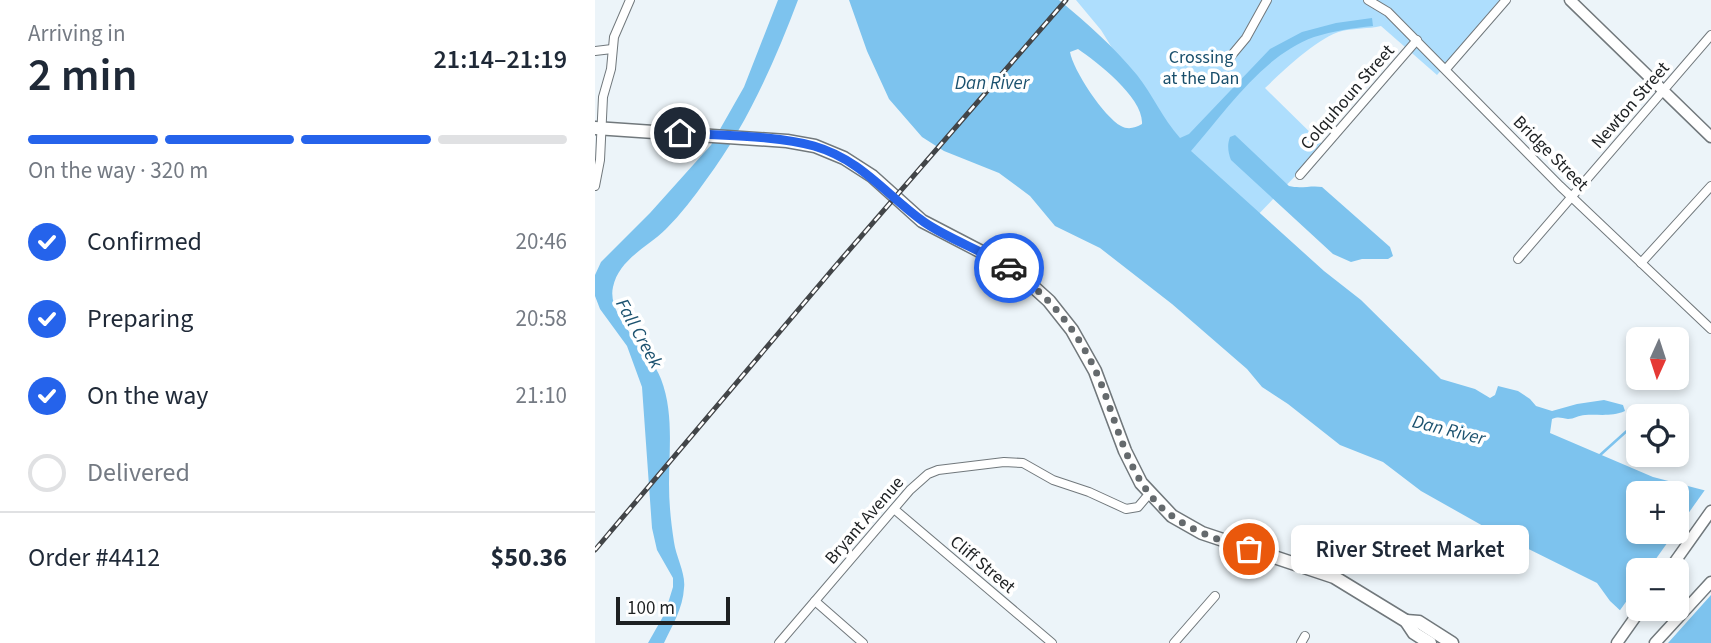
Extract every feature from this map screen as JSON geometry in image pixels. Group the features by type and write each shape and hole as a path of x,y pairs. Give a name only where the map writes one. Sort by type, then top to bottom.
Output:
{"main road":[{"path":"1570,0 1711,137"},
{"path":"599,128 803,143 844,159 872,176 922,220 997,260 1035,288 1060,313 1083,347 1104,391 1132,468 1149,494 1172,516 1202,534 1333,577 1406,621 1414,633 1430,643"},
{"path":"1678,558 1711,511"},
{"path":"1655,643 1711,582"},
{"path":"1406,621 1419,622 1451,643"},
{"path":"1617,643 1633,621"}],"street":[{"path":"595,186 599,128 603,97 611,69 612,49 617,26 630,0"},
{"path":"1226,62 1246,38 1267,0"},
{"name":"Bridge Street","path":"1368,0 1383,8 1417,40 1571,197 1711,329"},
{"path":"1446,69 1506,0"},
{"name":"Newton Street","path":"1518,259 1711,35"},
{"name":"Colquhoun Street","path":"1300,175 1417,40"},
{"path":"595,51 612,49"},
{"path":"1641,263 1711,186"},
{"name":"Bryant Avenue","path":"779,643 910,490 928,474 947,468 1004,462 1023,463 1053,480 1089,492 1126,509 1137,507 1149,494"},
{"name":"Cliff Street","path":"894,509 1052,643"},
{"path":"1174,643 1215,596"},
{"path":"815,601 863,643"}],"green space":[{"name":"Crossing at the Dan","path":"1076,0 1501,0 1437,75 1381,26 1333,34 1291,64 1265,88 1324,146 1251,222 1143,98 1101,30"}],"water":[{"path":"778,0 798,0 769,70 734,138 687,205 666,229 628,261 616,277 613,287 616,310 656,368 668,405 670,513 684,588 679,610 664,643 648,643 665,613 673,578 657,550 652,528 642,387 627,346 600,309 595,296 595,275 601,262 650,213 711,145 744,87"},
{"name":"Dan River","path":"849,0 1059,0 1128,65 1180,138 1189,134 1270,49 1302,32 1336,23 1372,18 1373,26 1314,37 1278,57 1246,86 1191,151 1324,271 1361,300 1441,379 1475,389 1490,398 1495,395 1498,386 1518,391 1536,406 1552,411 1604,400 1623,405 1625,411 1615,414 1552,419 1550,433 1626,467 1668,481 1626,481 1626,544 1689,544 1689,486 1711,492 1711,643 1668,643 1639,628 1631,621 1689,621 1689,558 1626,558 1626,616 1610,601 1597,583 1492,531 1421,491 1383,462 1340,445 1262,387 1247,369 1172,304 1100,248 1055,226 1030,196 999,173 944,151 922,137 889,99 867,51","holes":["1078,49 1107,72 1136,103 1142,124 1131,128 1114,121 1090,92 1070,52"]},
{"path":"1235,135 1289,186 1322,187 1390,247 1393,256 1388,259 1362,259 1351,262 1333,254 1231,160 1228,143 1230,137"}],"pier":[{"path":"1707,487 1711,488 1711,595 1689,620 1689,558 1657,558 1666,544 1689,544 1689,512"},
{"path":"1626,602 1626,621 1618,613"},
{"path":"1626,621 1688,621 1668,643 1661,643 1637,631"}],"waterway":[{"path":"1599,456 1626,432"}],"railway":[{"path":"595,550 832,270 1066,0"}],"way so far":[{"path":"1009,268 1049,301 1083,347 1104,391 1132,468 1149,494 1162,508 1185,525 1202,534 1249,549"}],"place":[{"name":"River Street Market","path":"1249,549"}],"route":[{"path":"680,133 803,143 830,152 872,176 909,210 936,230 1009,268"}],"water label":[{"name":"Fall Creek","path":"640,333"}]}
